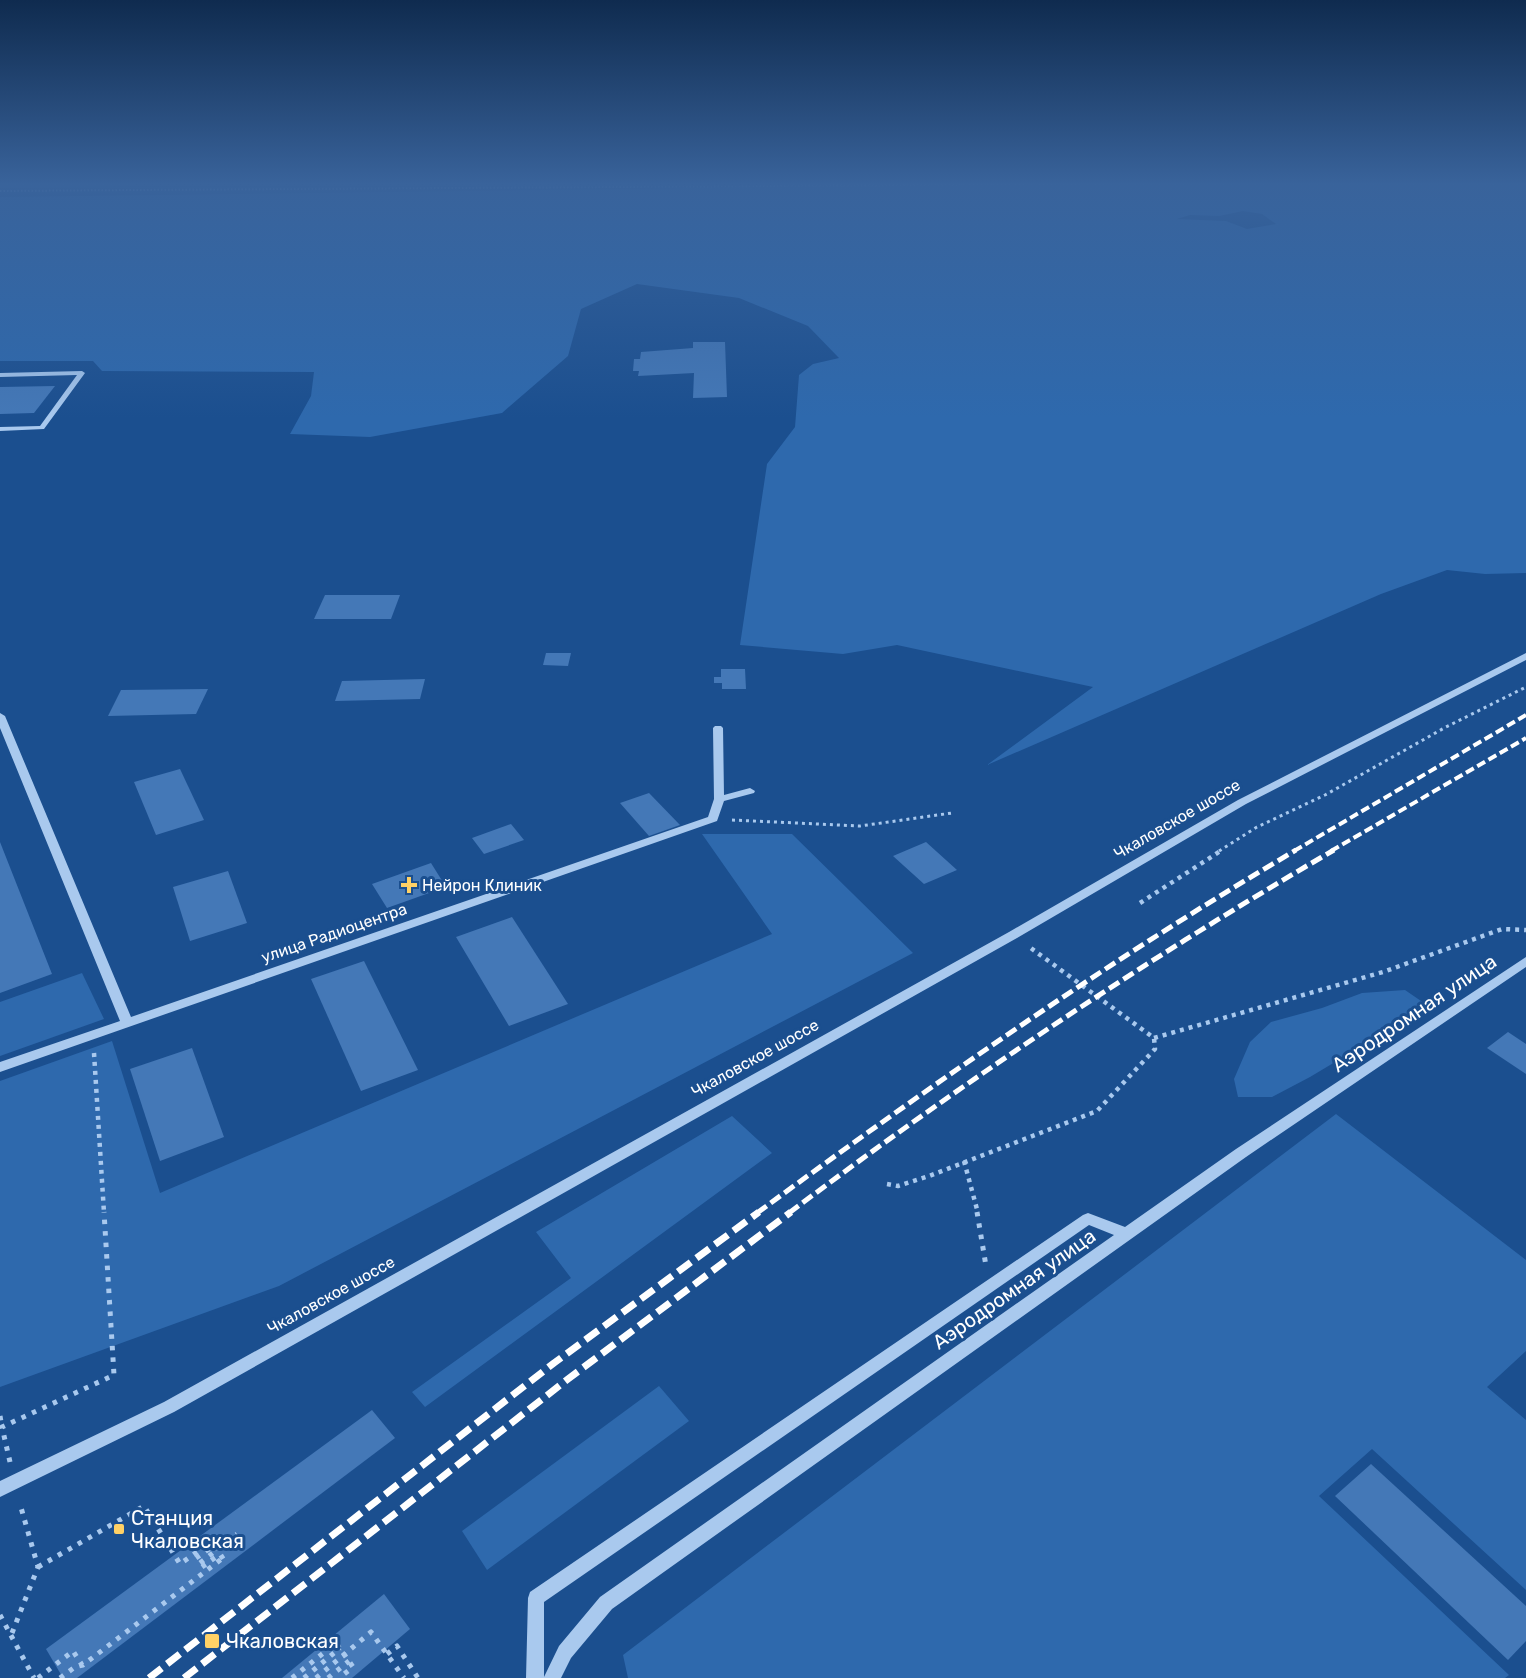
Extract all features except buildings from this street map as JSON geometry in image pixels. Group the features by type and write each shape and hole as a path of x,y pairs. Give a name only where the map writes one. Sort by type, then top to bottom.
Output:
{"street":[{"path":"0,375 82,373 42,428 0,429"},
{"name":"Чкаловское шоссе","path":"0,1489 169,1407 1003,940 1242,802 1526,656"},
{"path":"0,716 127,1022"},
{"path":"713,819 719,799 718,728"},
{"path":"719,799 750,791"},
{"name":"улица Радиоцентра","path":"0,1067 713,819"},
{"name":"Аэродромная улица","path":"552,1678 566,1652 606,1603 1240,1153 1526,961"},
{"path":"535,1678 536,1598 1088,1219 1127,1234"}],"path":[{"path":"1140,903 1257,827 1325,795 1436,732 1526,687"},
{"path":"713,819 860,826 952,813"},
{"path":"1154,1038 1383,972 1502,929 1526,930"},
{"path":"887,1184 898,1186 1097,1111 1155,1049 1154,1038 1044,958"},
{"path":"2,1427 114,1375 93,1034"},
{"path":"964,1161 981,1226 989,1287"},
{"path":"0,1416 10,1462"},
{"path":"12,1634 38,1567 20,1503"},
{"path":"38,1567 144,1506 180,1564 199,1563 219,1554"},
{"path":"60,1678 75,1667 82,1665 199,1563 219,1554 237,1534"},
{"path":"0,1615 35,1678 74,1651 82,1665"},
{"path":"316,1678 371,1632 404,1678"},
{"path":"292,1678 336,1642 353,1667 339,1678"},
{"path":"387,1654 397,1646 418,1678"},
{"path":"304,1678 344,1654"},
{"path":"328,1678 344,1654"}],"shaded area":[{"path":"0,261 1526,261 1526,573 1485,574 1447,570 1381,594 987,765 1093,687 897,645 843,654 740,645 767,464 795,427 799,375 813,364 839,358 808,326 739,298 637,284 581,309 568,356 502,413 370,437 290,434 311,396 314,372 102,371 93,361 0,361"},
{"path":"702,834 792,834 913,953 279,1286 0,1387 0,1081 112,1041 160,1193 772,934"},
{"path":"82,973 104,1019 0,1056 0,1002"},
{"path":"1405,990 1424,1003 1392,1028 1272,1097 1238,1097 1234,1079 1250,1042 1271,1022 1322,1008 1362,993"},
{"path":"1336,1114 1526,1260 1526,1351 1487,1387 1526,1420 1526,1590 1372,1449 1319,1496 1509,1675 1505,1678 628,1678 623,1655"},
{"path":"732,1116 772,1153 425,1407 412,1392 571,1278 536,1232"},
{"path":"659,1386 689,1421 487,1570 462,1531"}],"railway":[{"path":"1294,851 1526,715"},
{"path":"1331,851 1526,738"},
{"path":"757,1213 888,1118 1090,979 1296,850"},
{"path":"789,1213 921,1116 1056,1024 1194,935 1334,850"},
{"path":"149,1678 554,1363 759,1212"},
{"path":"184,1678 568,1379 791,1212"}],"place":[{"name":"Нейрон Клиник","path":"409,885"},
{"name":"Станция Чкаловская","path":"119,1529"},
{"name":"Чкаловская","path":"212,1641"}]}
